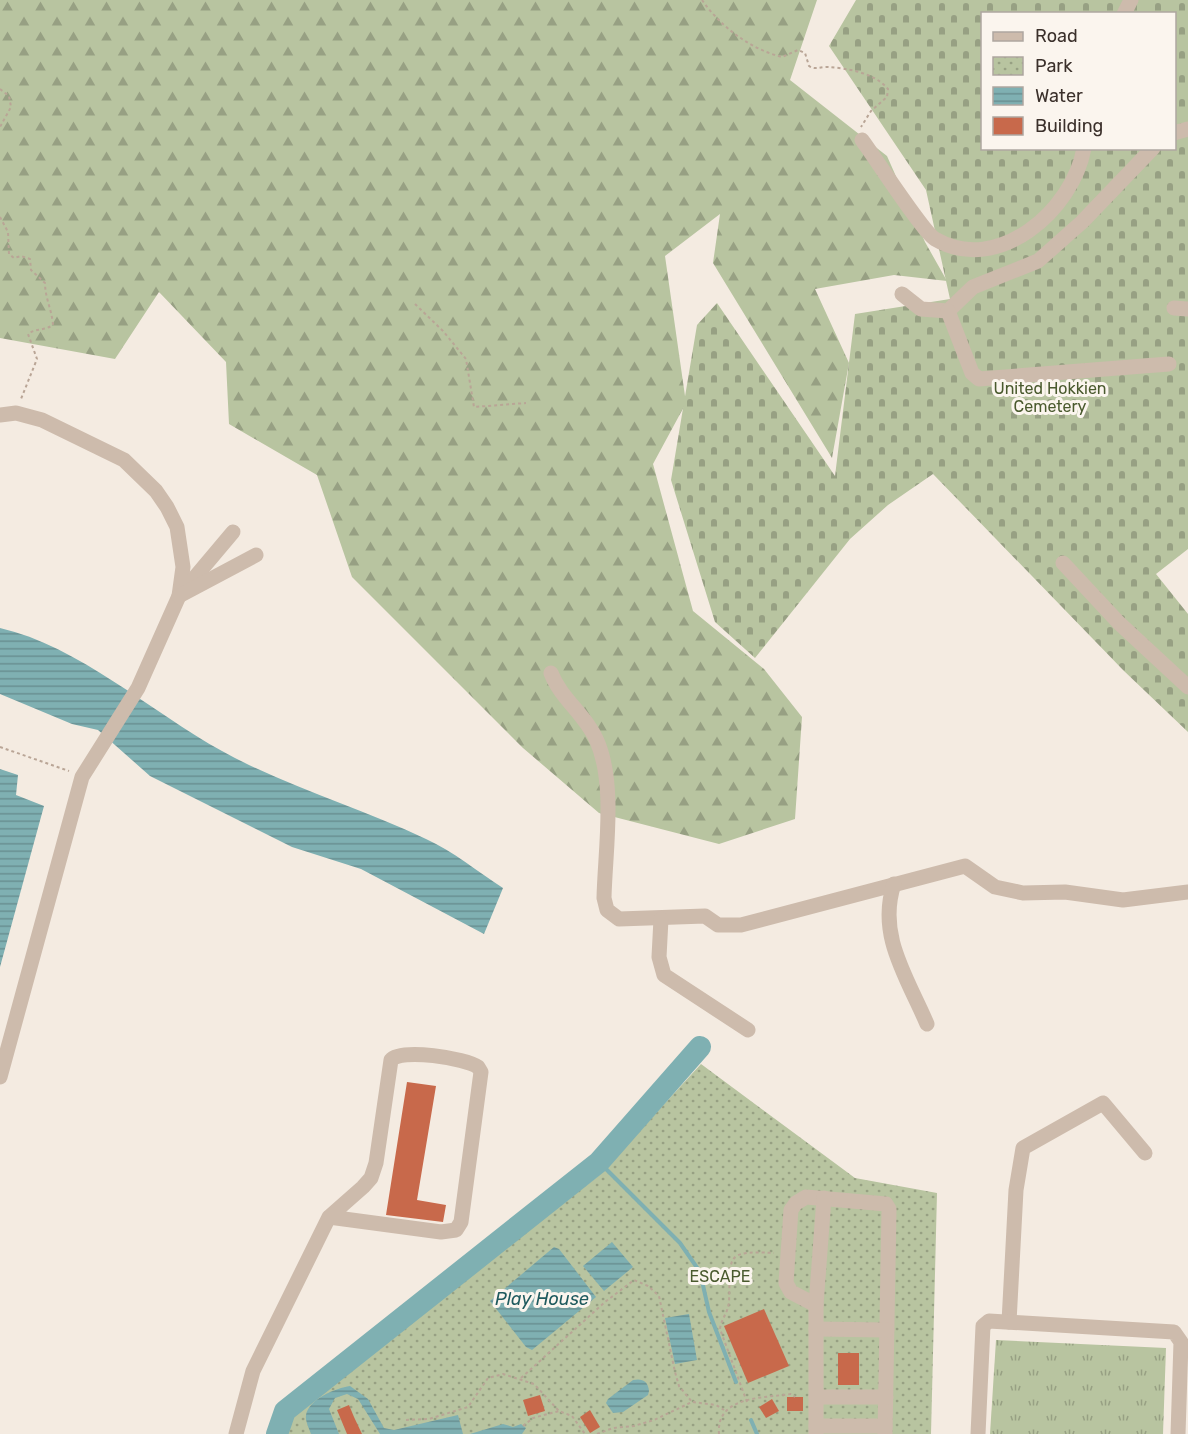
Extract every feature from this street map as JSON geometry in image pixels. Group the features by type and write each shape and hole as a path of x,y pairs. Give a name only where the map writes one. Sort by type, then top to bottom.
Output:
{"street":[{"path":"862,140 933,238 956,247 972,249 1003,245 1036,225 1054,207 1075,177 1083,150"},
{"path":"902,294 921,309 948,311 973,287 1038,261 1076,228 1151,150"},
{"path":"948,311 972,373 979,379 1169,364"},
{"path":"0,415 16,413 42,420 124,460 156,491 177,527 183,567 179,596"},
{"path":"0,1077 82,777 106,743 138,688 179,596 233,532"},
{"path":"179,596 256,555"},
{"path":"1063,563 1119,623 1188,687"},
{"path":"551,673 558,689 586,720 598,743 604,763 607,788 605,905 612,916 619,919 661,920 705,916 718,925 741,925 965,866 995,886 1023,893 1065,892 1123,900 1188,892"},
{"path":"894,884 888,904 890,935 927,1024"},
{"path":"661,920 659,957 664,975 748,1030"},
{"path":"236,1434 254,1371 329,1217 371,1178 376,1162 389,1065 394,1056 402,1053 463,1060 478,1066 481,1072 461,1222 456,1230 441,1232 329,1217"},
{"path":"1009,1322 1016,1190 1023,1148 1103,1103 1145,1153"},
{"path":"816,1305 788,1288 792,1210 796,1203 806,1197 824,1198 884,1203 888,1207 885,1430 816,1430 816,1305 824,1198"},
{"path":"978,1434 983,1326 989,1321 1174,1332 1181,1342 1178,1434"},
{"path":"816,1329 887,1330"},
{"path":"816,1397 886,1397"}],"path":[{"path":"702,0 709,11 760,51 782,57 798,50 805,53 809,66 813,69 830,67 857,72 883,83 888,89 887,98 871,111 861,126 862,140"},
{"path":"0,89 9,96 11,107 0,127"},
{"path":"0,217 8,232 9,254 14,258 21,256 30,259 31,270 45,283 45,293 52,310 53,325 45,330 35,329 28,334 37,359 16,413"},
{"path":"415,304 443,331 466,359 474,407 526,403"},
{"path":"0,747 82,777"},
{"path":"747,1402 720,1329 727,1313 728,1269 733,1259 740,1253 788,1254"},
{"path":"521,1378 605,1302 634,1280 648,1286 659,1296 679,1386 692,1402"},
{"path":"406,1420 429,1419 468,1407 475,1399 482,1384 496,1375 521,1378 539,1388 559,1411 572,1416 585,1434"},
{"path":"724,1410 747,1402 791,1394 795,1397"},
{"path":"597,1434 613,1428 634,1426 654,1420 692,1402 716,1405 724,1410"},
{"path":"719,1434 719,1425 724,1410"},
{"path":"524,1426 533,1418 559,1411"}],"green space":[{"path":"0,0 817,0 790,80 887,156 925,242 947,281 894,275 815,289 849,363 832,458 713,263 720,214 665,256 686,403 653,464 693,611 764,669 802,717 795,819 719,844 599,813 523,748 352,577 317,475 229,424 226,362 159,292 115,359 0,338"},
{"name":"United Hokkien Cemetery","path":"856,0 1188,0 1188,549 1156,574 1188,614 1188,732 1124,671 933,474 888,505 850,539 755,658 715,622 671,480 697,325 717,303 835,476 855,314 950,299 926,190 829,46"},
{"name":"ESCAPE","path":"701,1064 855,1178 937,1193 931,1434 288,1434 295,1411 597,1177"},
{"path":"996,1340 1166,1348 1163,1434 990,1434"}],"water":[{"path":"0,628 58,649 114,682 195,735 247,764 401,828 456,856 503,888 484,934 361,869 292,847 150,776 98,730 72,724 0,694"},
{"path":"0,769 18,775 16,795 44,806 0,967"},
{"path":"612,1242 633,1267 604,1291 583,1266"},
{"name":"Play House","path":"554,1247 559,1249 596,1297 532,1350 526,1347 490,1301"},
{"path":"689,1314 697,1360 675,1364 665,1318"},
{"path":"639,1379 646,1383 648,1395 623,1412 613,1413 606,1403 608,1399 633,1380"},
{"path":"350,1386 368,1399 384,1428 394,1430 458,1415 463,1434 380,1434 358,1399 347,1394 335,1398 329,1409 339,1434 311,1434 306,1415 312,1404 331,1392"},
{"path":"503,1424 513,1427 521,1424 526,1428 522,1434 470,1434"}],"building":[{"path":"407,1082 436,1086 417,1200 446,1205 443,1222 386,1215"},
{"path":"764,1309 789,1366 748,1383 724,1326"},
{"path":"838,1353 859,1353 859,1385 838,1385"},
{"path":"540,1395 545,1411 528,1416 523,1400"},
{"path":"787,1397 803,1397 803,1411 787,1411"},
{"path":"772,1399 779,1411 766,1418 759,1407"},
{"path":"349,1405 362,1434 347,1434 337,1410"},
{"path":"590,1410 600,1427 590,1433 580,1417"}],"waterway":[{"path":"277,1434 285,1411 599,1162 700,1047"},
{"path":"599,1162 680,1243 700,1272 709,1312 736,1382"},
{"path":"751,1420 757,1434"}]}
